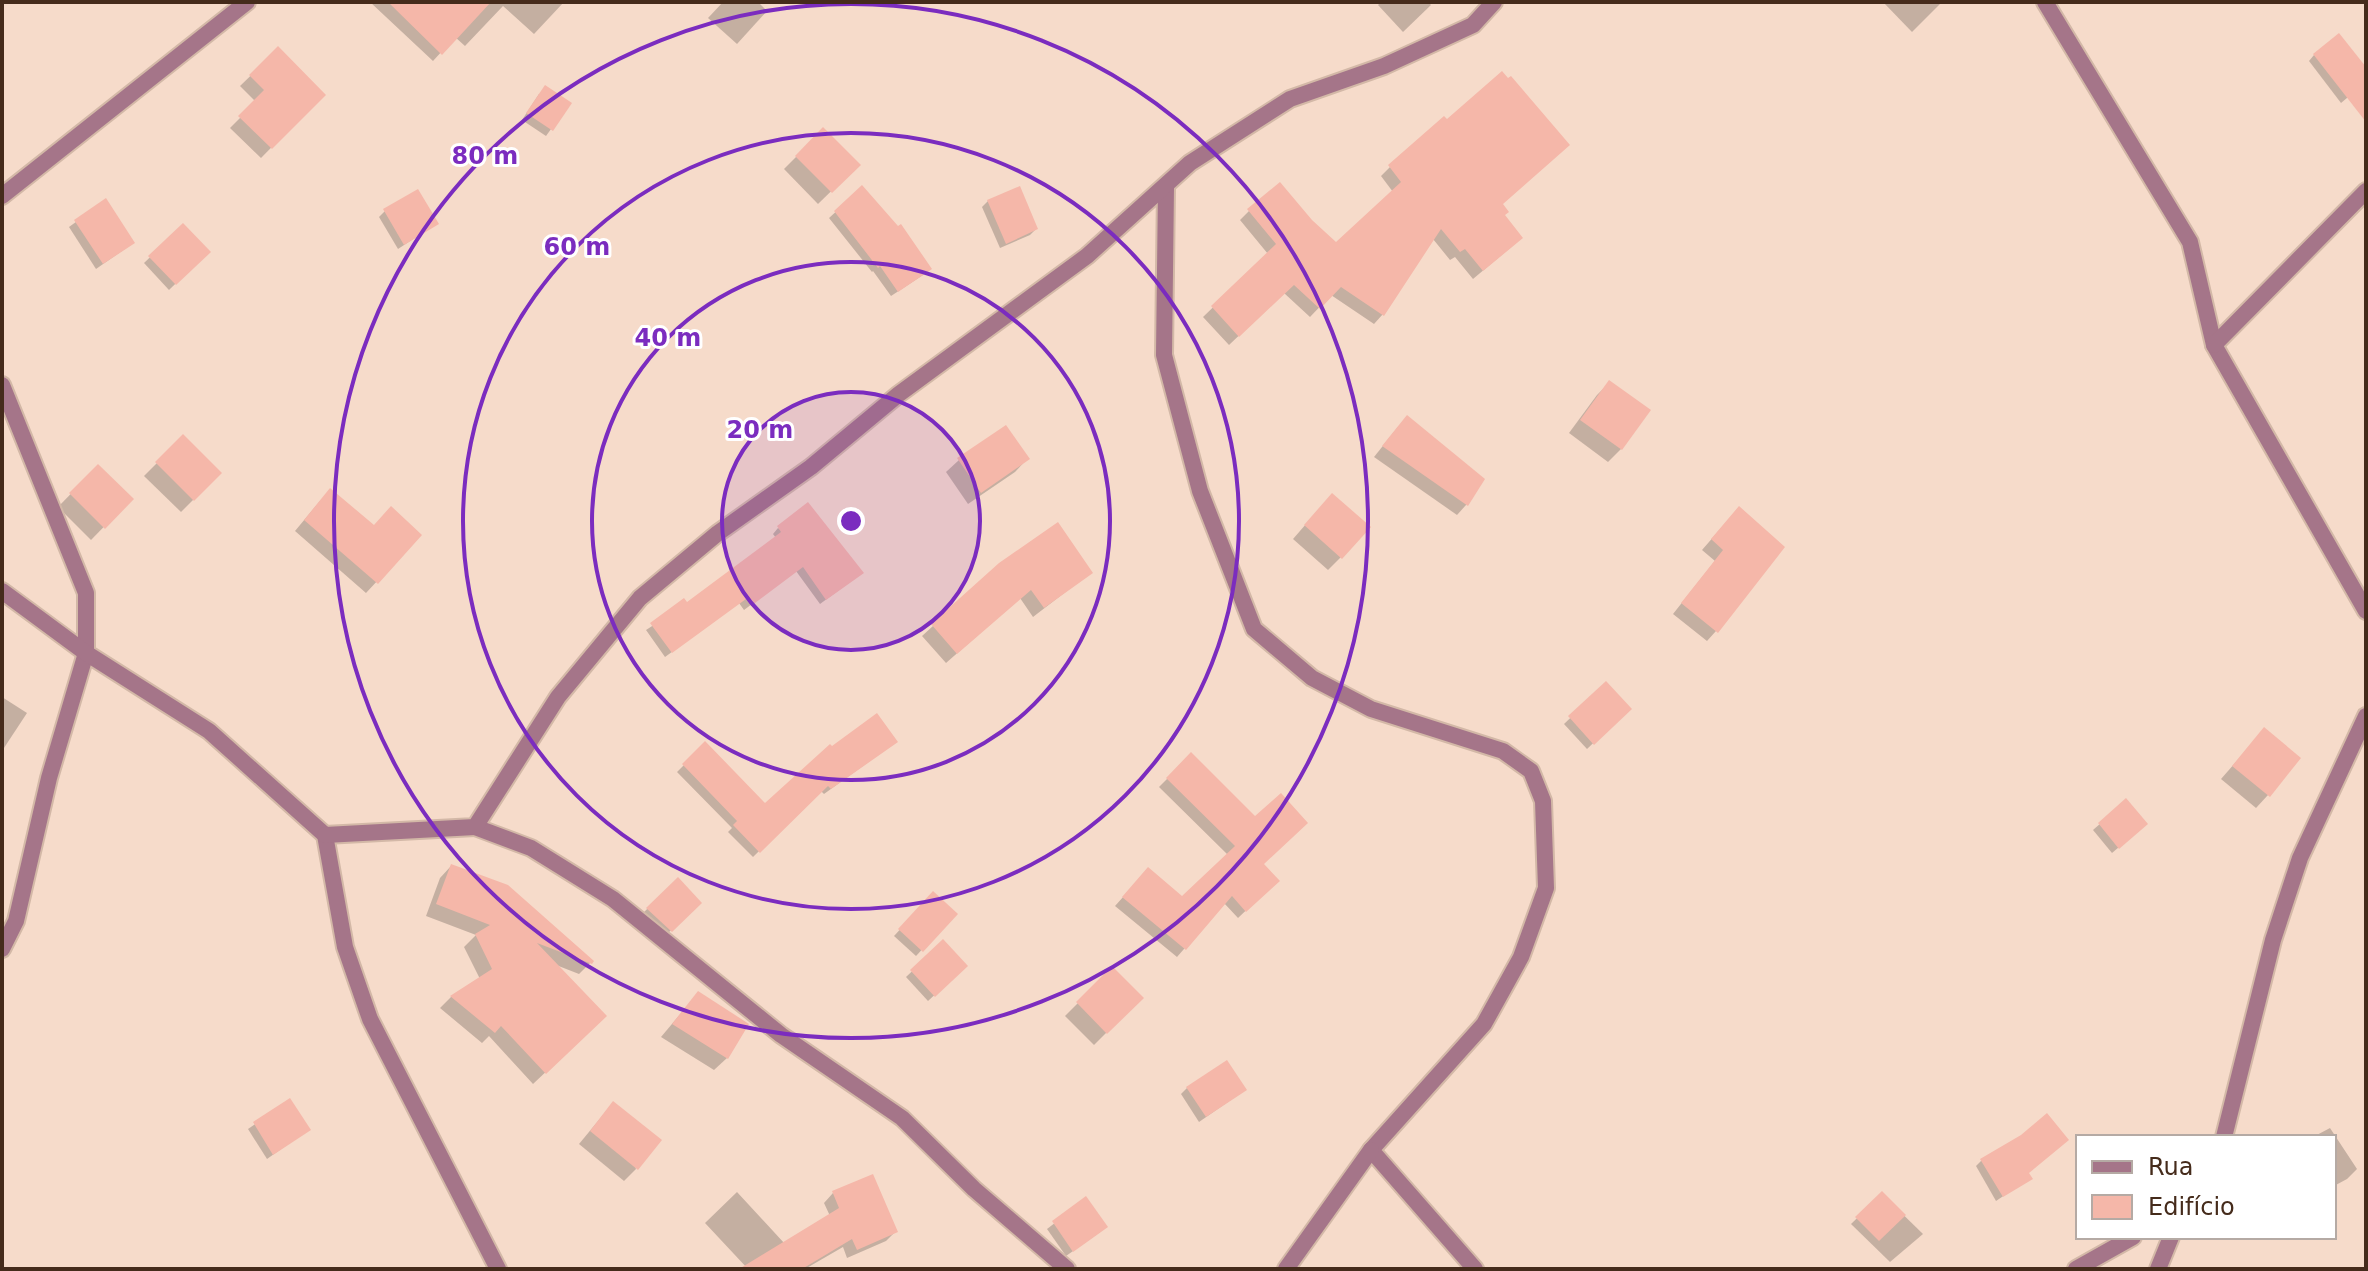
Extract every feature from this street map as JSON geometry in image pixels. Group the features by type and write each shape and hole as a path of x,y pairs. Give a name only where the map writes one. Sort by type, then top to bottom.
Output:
{"street":[{"path":"2,196 247,2"},
{"path":"475,827 558,697 640,598 718,533 811,467 899,394 1087,256 1190,163 1290,99 1384,66 1473,25 1494,2"},
{"path":"2045,2 2190,242 2214,345 2366,611"},
{"path":"1166,187 1164,355 1200,491 1254,629 1312,678 1371,709 1503,751 1531,771 1543,801 1546,888 1521,957 1484,1024 1371,1150 1286,1269"},
{"path":"2214,345 2366,191"},
{"path":"2,385 86,593 86,653 49,778 16,921 2,949"},
{"path":"2,591 86,653 209,731 325,835 345,947 370,1019 498,1269"},
{"path":"2224,1135 2273,940 2300,858 2366,716"},
{"path":"325,835 475,827 531,848 613,899 781,1035 902,1118 974,1189 1067,1269"},
{"path":"1371,1150 1475,1269"},
{"path":"2076,1269 2129,1239"},
{"path":"2158,1269 2170,1239"}],"building":[{"path":"388,2 491,2 442,55"},
{"path":"2339,33 2366,67 2366,122 2313,54"},
{"path":"278,46 326,95 272,149 238,116 264,90 249,75"},
{"path":"1502,71 1508,78 1511,76 1570,145 1503,204 1509,212 1505,215 1523,238 1483,271 1465,249 1460,252 1441,229 1384,316 1341,287 1320,309 1294,285 1239,337 1211,306 1276,244 1247,209 1280,182 1312,220 1336,242 1401,182 1388,165"},
{"path":"545,85 572,103 553,131 526,113"},
{"path":"823,127 861,165 832,193 795,156"},
{"path":"862,185 898,226 901,224 932,269 898,292 834,211"},
{"path":"1020,186 1038,229 1006,244 987,200"},
{"path":"418,189 439,224 404,245 383,209"},
{"path":"106,198 135,243 103,264 74,220"},
{"path":"183,223 211,252 176,285 148,256"},
{"path":"1609,380 1651,410 1622,450 1580,420"},
{"path":"1407,415 1485,479 1468,506 1382,446"},
{"path":"1006,425 1030,459 981,493 957,458"},
{"path":"183,434 222,473 194,501 155,462"},
{"path":"98,464 134,499 105,529 69,493"},
{"path":"330,488 374,525 391,506 422,535 378,584 304,520"},
{"path":"1332,493 1371,527 1342,559 1304,525"},
{"path":"808,502 864,573 826,600 803,567 751,606 746,599 672,653 650,623 684,598 687,602 781,532 777,526"},
{"path":"1739,506 1785,547 1718,633 1681,603 1723,550 1711,539"},
{"path":"1058,522 1093,573 1044,608 1031,590 957,654 931,624 999,563"},
{"path":"1606,681 1632,709 1594,745 1568,716"},
{"path":"877,713 898,742 831,789 828,786 760,853 733,825 737,821 682,764 705,741 765,803 830,744 832,746"},
{"path":"2264,727 2301,758 2270,797 2232,766"},
{"path":"1191,752 1255,816 1281,793 1308,823 1264,864 1280,881 1246,912 1232,896 1186,950 1122,897 1148,867 1182,896 1235,846 1166,778"},
{"path":"2126,798 2148,824 2119,849 2098,823"},
{"path":"451,864 508,885 594,961 592,964 537,943 607,1016 546,1074 501,1026 495,1033 450,996 492,969 475,934 490,925 436,904"},
{"path":"678,877 702,903 672,932 646,908"},
{"path":"933,891 958,914 923,952 898,929"},
{"path":"943,939 968,966 935,997 910,970"},
{"path":"1112,966 1144,998 1107,1034 1076,1002"},
{"path":"698,991 749,1024 728,1059 672,1024"},
{"path":"1227,1060 1247,1090 1206,1117 1186,1087"},
{"path":"290,1098 311,1130 273,1155 253,1122"},
{"path":"613,1101 662,1140 638,1170 590,1131"},
{"path":"2047,1113 2069,1140 2029,1173 2033,1179 2003,1197 1980,1159 2021,1135"},
{"path":"873,1174 898,1232 857,1250 852,1239 802,1269 739,1269 839,1208 832,1191"},
{"path":"1882,1191 1906,1215 1879,1241 1855,1217"},
{"path":"1086,1196 1108,1227 1073,1252 1052,1221"}]}
